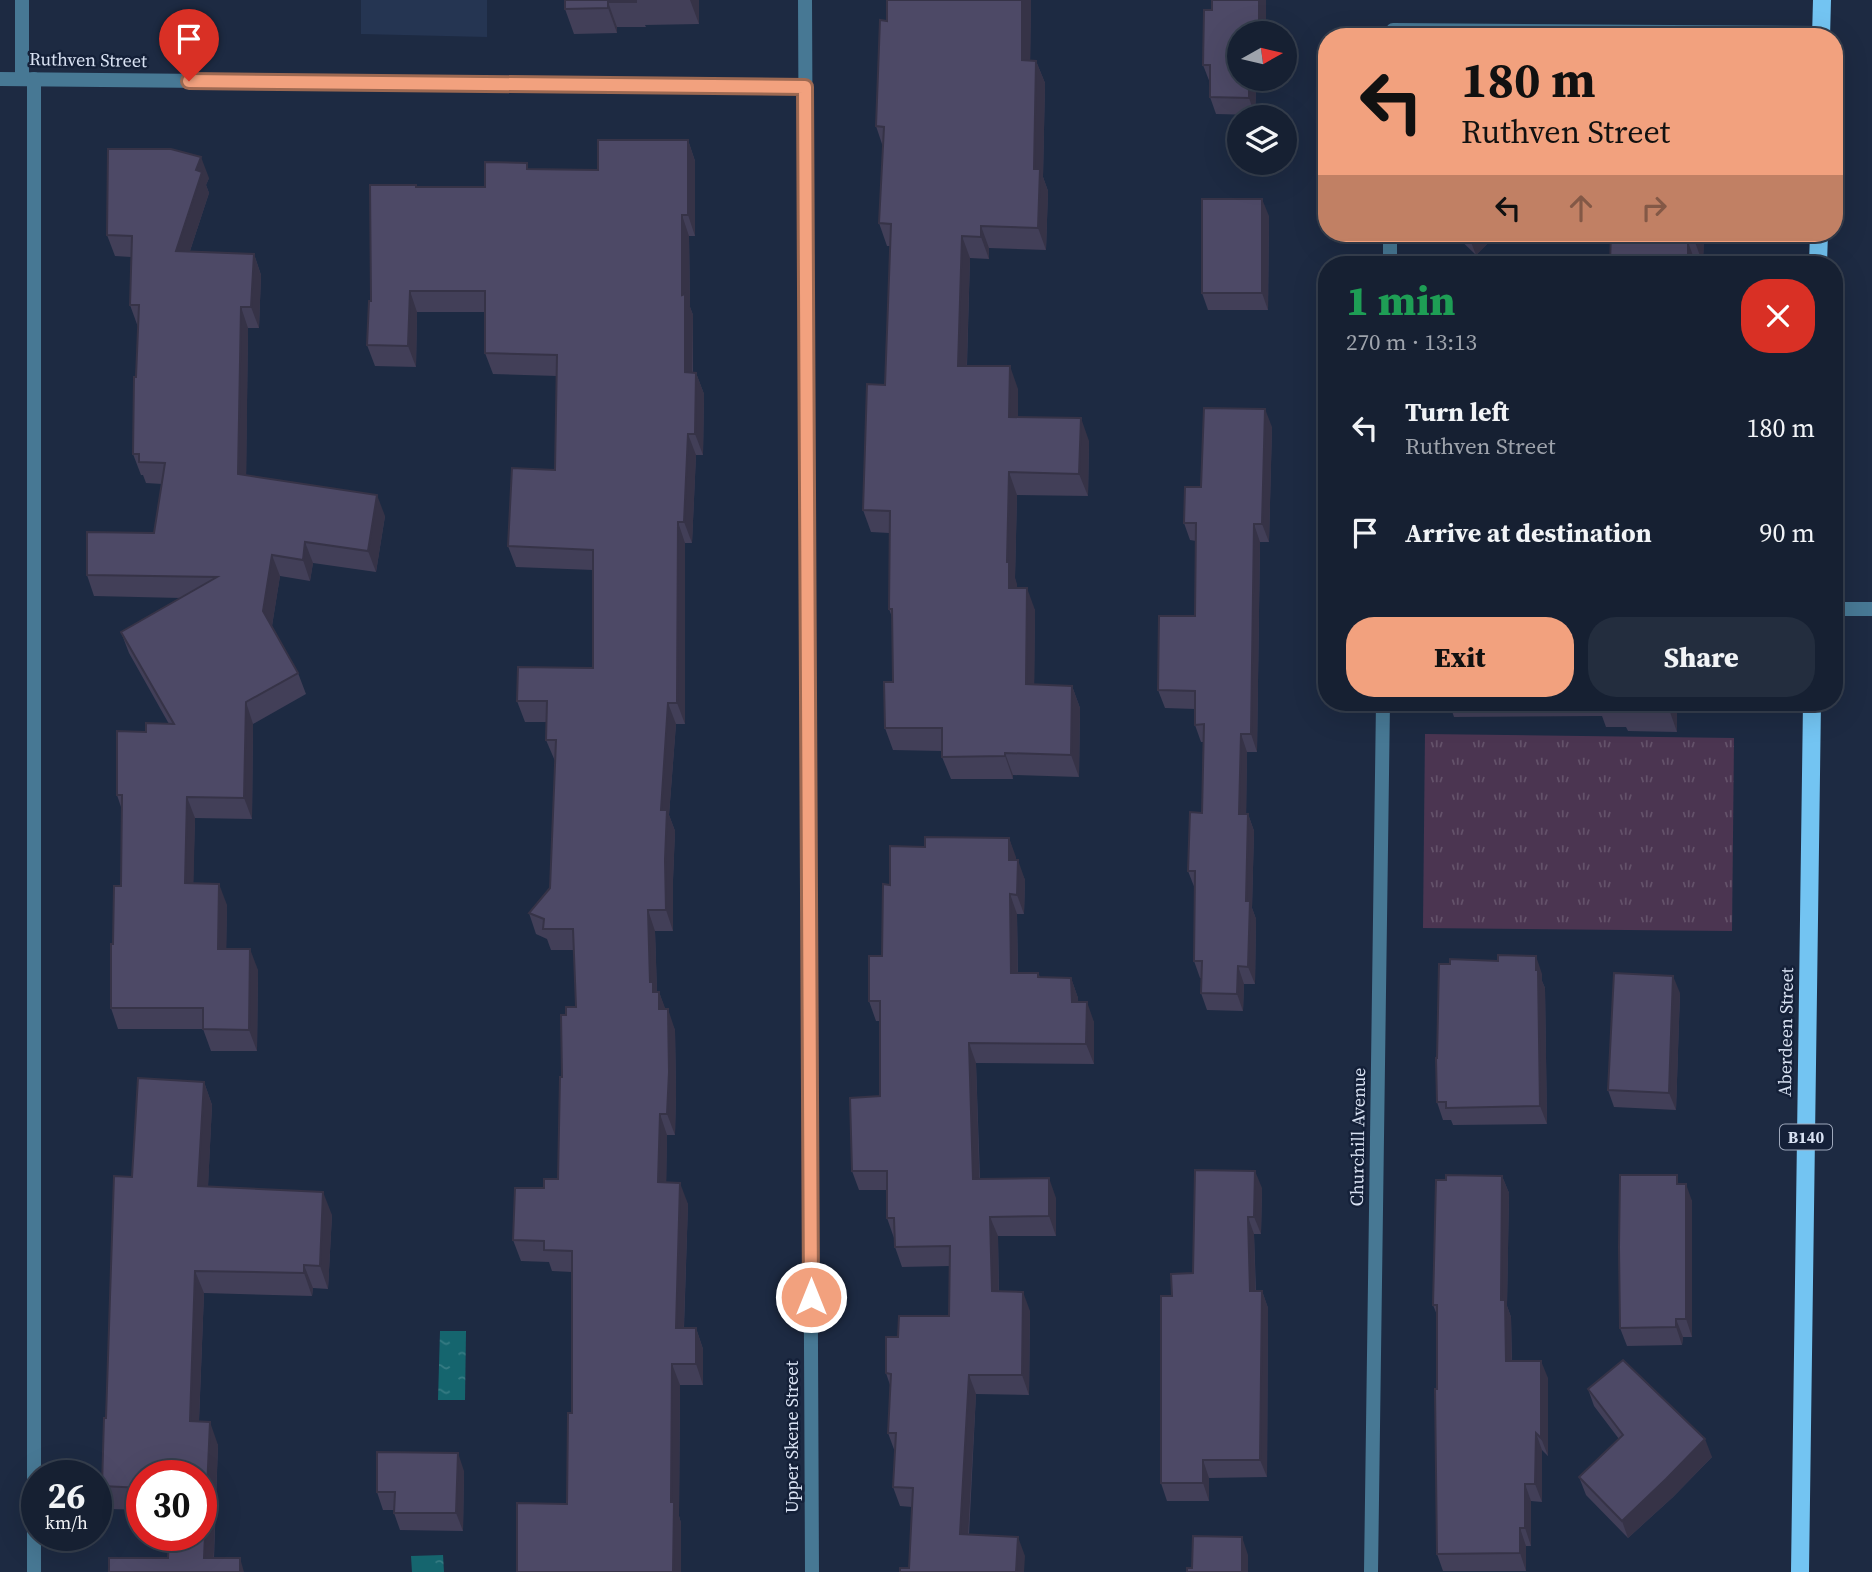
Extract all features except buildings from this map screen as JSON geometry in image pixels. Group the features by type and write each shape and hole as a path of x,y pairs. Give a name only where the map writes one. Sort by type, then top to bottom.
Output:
{"main road":[{"path":"1821,28 1822,0"},
{"name":"Aberdeen Street","path":"1800,1572 1812,711"}],"street":[{"path":"22,0 28,79 34,1572"},
{"name":"Upper Skene Street","path":"805,0 812,1572"},
{"name":"Ruthven Street","path":"0,79 805,87"},
{"path":"1843,609 1872,609"},
{"name":"Churchill Avenue","path":"1370,1572 1383,711"}],"shaded area":[{"path":"361,0 487,0 487,37 361,34"}],"green space":[{"path":"1425,734 1734,738 1732,931 1423,928"}],"water":[{"path":"440,1331 466,1331 465,1400 438,1400"},
{"path":"443,1555 444,1572 412,1572 411,1556"}],"route":[{"path":"189,81 805,87 811,1297"}]}
